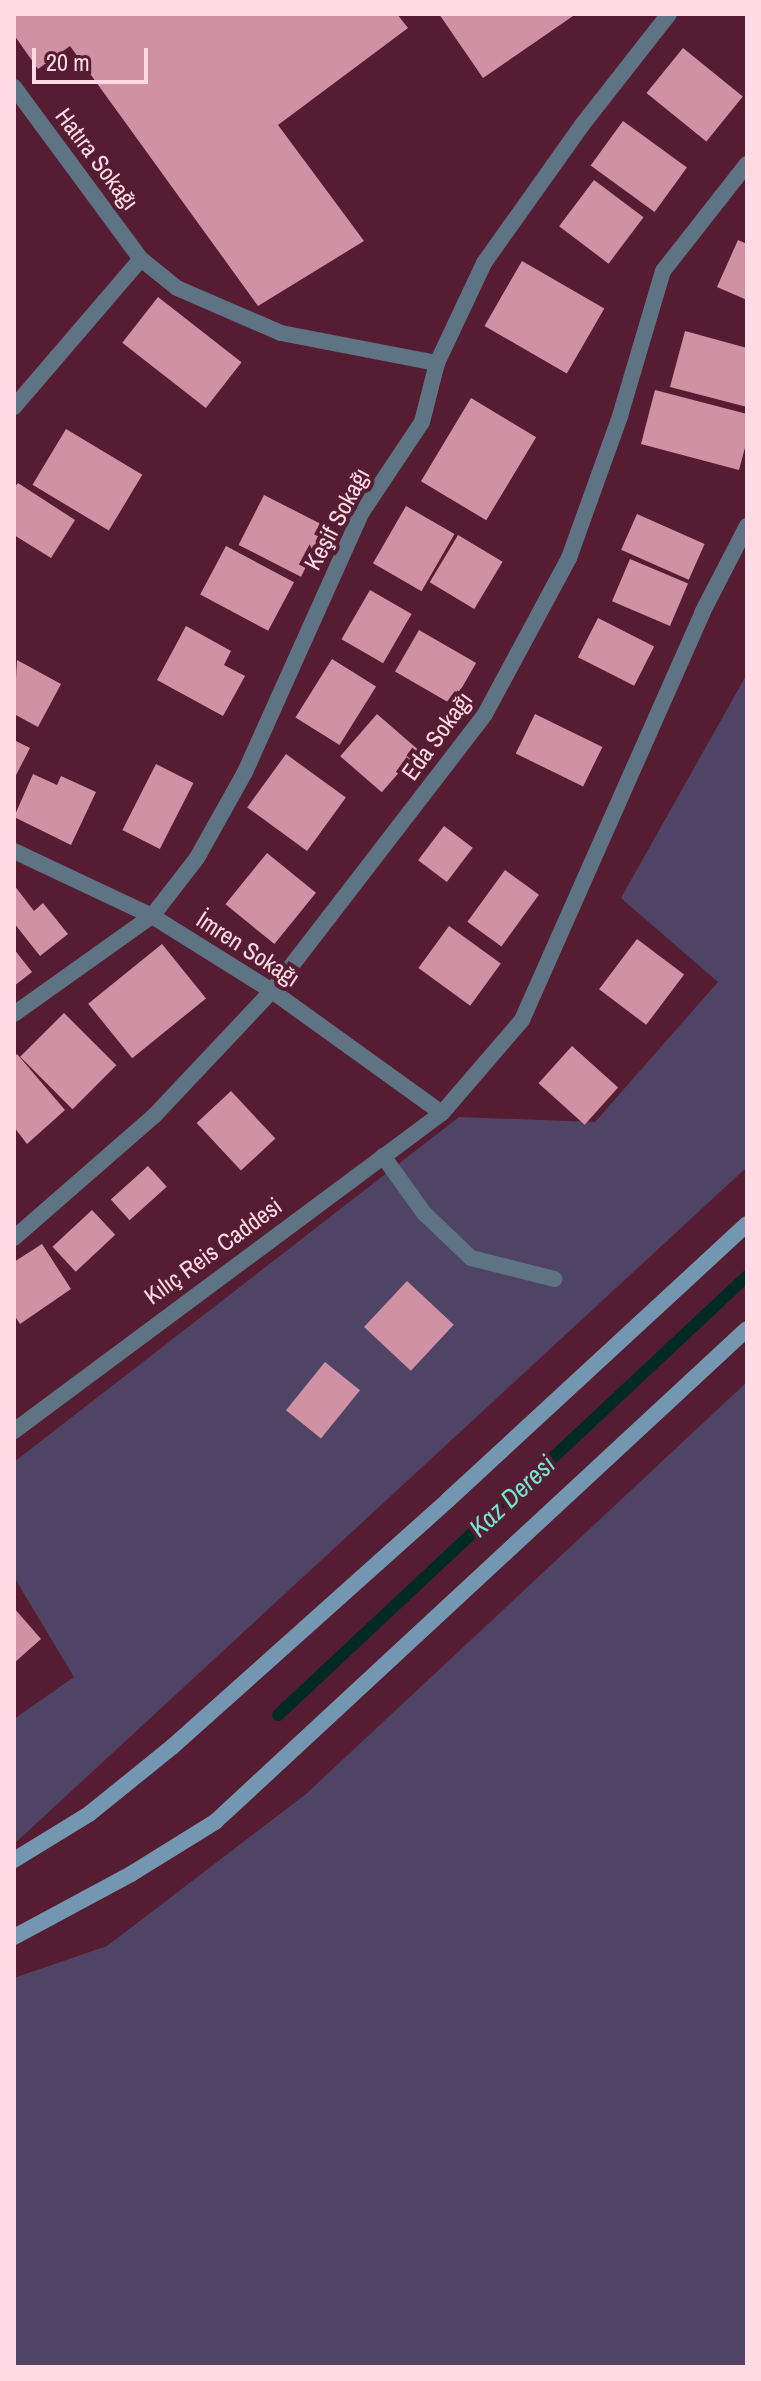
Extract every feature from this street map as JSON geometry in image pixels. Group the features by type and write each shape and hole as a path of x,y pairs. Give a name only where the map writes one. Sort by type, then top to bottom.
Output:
{"main road":[{"path":"14,1860 89,1814 172,1747 448,1500 747,1224"},
{"path":"14,1937 131,1874 215,1822 747,1329"}],"street":[{"name":"Keşif Sokağı","path":"14,1014 152,916 197,858 245,772 362,512 422,422 437,363 484,263 582,125 669,14"},
{"name":"Hatıra Sokağı","path":"14,87 141,259 177,288 281,333 437,363"},
{"name":"Eda Sokağı","path":"14,1238 154,1116 272,991 485,714 569,558 620,416 663,271 747,164"},
{"path":"14,407 141,259"},
{"name":"Kılıç Reis Caddesi","path":"16,1427 442,1113 522,1020 702,613 747,526"},
{"name":"İmren Sokağı","path":"14,851 152,916 272,991 442,1113"},
{"path":"383,1156 424,1213 471,1258 554,1279"}],"shaded area":[{"path":"747,674 747,1167 14,1844 14,1719 74,1677 14,1577 14,1462 459,1117 595,1122 718,982 621,898"},
{"path":"747,1382 747,2367 14,2367 14,1978 107,1946 306,1794"}],"building":[{"path":"14,14 397,14 408,28 278,125 364,241 258,306 70,46 38,69 14,35"},
{"path":"439,14 576,14 483,78"},
{"path":"683,48 743,96 706,142 646,93"},
{"path":"623,121 687,167 655,212 591,165"},
{"path":"594,180 644,217 609,264 559,226"},
{"path":"738,240 747,244 747,300 717,287"},
{"path":"522,261 604,308 567,373 484,326"},
{"path":"158,297 242,362 206,408 122,343"},
{"path":"685,331 747,348 747,407 670,387"},
{"path":"655,390 747,414 747,440 739,470 641,444"},
{"path":"471,398 536,437 486,520 421,481"},
{"path":"66,429 142,475 109,531 33,485"},
{"path":"18,483 75,520 51,558 14,535 14,488"},
{"path":"264,495 326,527 301,577 239,545"},
{"path":"406,506 454,534 421,591 373,563"},
{"path":"637,514 705,544 689,580 621,550"},
{"path":"458,535 503,562 474,609 430,582"},
{"path":"226,546 294,582 268,631 200,595"},
{"path":"630,559 688,584 670,626 612,601"},
{"path":"370,590 412,614 383,663 342,639"},
{"path":"598,618 654,647 634,686 578,657"},
{"path":"186,626 231,651 224,665 245,676 223,716 157,680"},
{"path":"419,630 476,663 452,705 395,672"},
{"path":"332,659 376,687 340,745 295,718"},
{"path":"17,660 61,684 38,727 14,714"},
{"path":"377,714 419,750 382,792 340,756"},
{"path":"535,714 602,747 583,786 516,754"},
{"path":"14,740 30,748 14,779"},
{"path":"286,754 346,797 307,851 247,807"},
{"path":"156,764 193,783 160,849 122,830"},
{"path":"33,774 57,785 61,776 96,792 71,845 14,817"},
{"path":"444,826 473,848 447,882 418,860"},
{"path":"267,853 316,893 274,944 225,904"},
{"path":"505,870 539,895 501,946 467,922"},
{"path":"14,885 34,911 43,903 68,934 40,956 14,923"},
{"path":"449,926 501,964 470,1006 418,968"},
{"path":"637,939 684,975 646,1025 599,989"},
{"path":"162,944 206,998 132,1058 88,1004"},
{"path":"14,949 32,972 14,986"},
{"path":"64,1013 116,1065 72,1109 20,1057"},
{"path":"572,1046 618,1087 585,1125 539,1083"},
{"path":"17,1054 65,1110 27,1144 14,1127 14,1057"},
{"path":"231,1091 275,1139 241,1171 197,1123"},
{"path":"148,1166 167,1187 130,1220 111,1199"},
{"path":"92,1210 115,1235 76,1272 53,1247"},
{"path":"42,1244 71,1289 20,1324 14,1315 14,1262"},
{"path":"407,1281 454,1325 411,1371 364,1327"},
{"path":"325,1362 360,1390 321,1439 286,1410"},
{"path":"14,1608 41,1639 14,1663"}],"waterway":[{"name":"Kaz Deresi","path":"278,1715 747,1276"}]}
